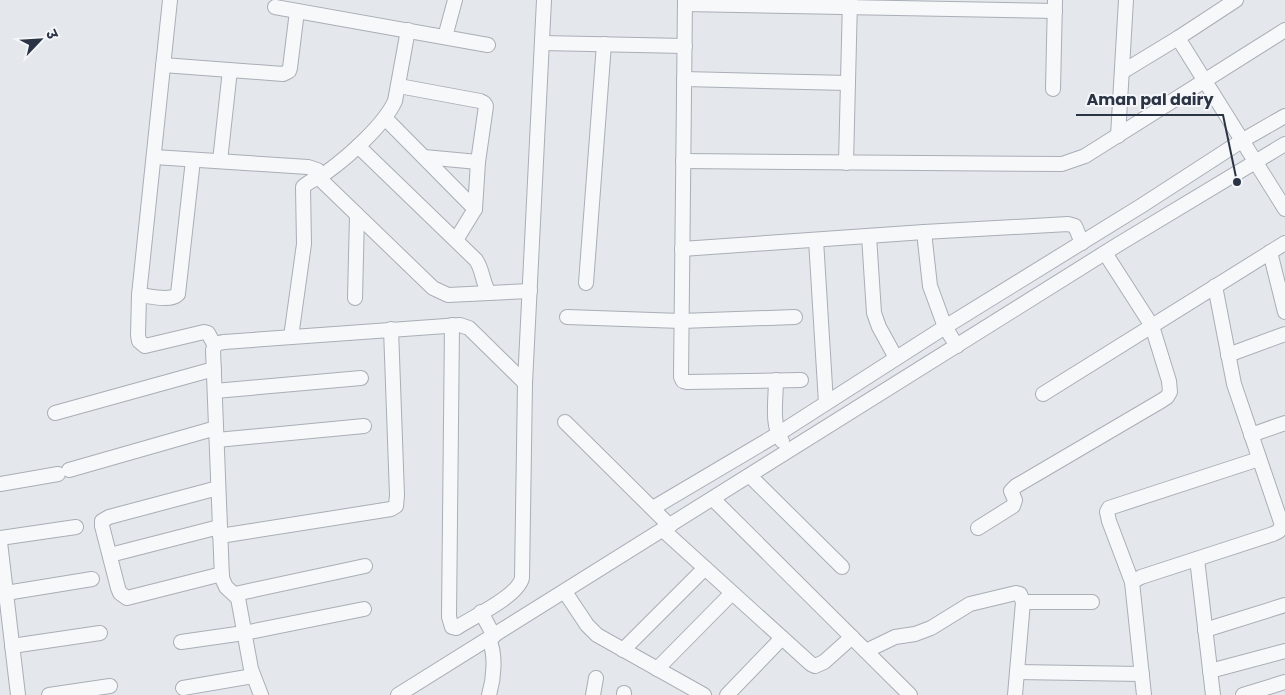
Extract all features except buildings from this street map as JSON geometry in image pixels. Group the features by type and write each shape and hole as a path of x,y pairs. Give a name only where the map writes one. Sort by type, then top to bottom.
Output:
{"street":[{"path":"170,0 139,295 138,335 141,344 149,346 204,332 208,333 215,346"},
{"path":"316,14 319,0"},
{"path":"445,37 455,0"},
{"path":"488,695 494,652 488,627 521,583 522,578 525,383 544,0"},
{"path":"1118,136 1126,0"},
{"path":"1122,72 1236,0"},
{"path":"801,380 683,381 681,372 685,2 1055,6 1053,88"},
{"path":"846,163 850,4"},
{"path":"276,7 488,45"},
{"path":"163,65 283,74 289,71 297,11"},
{"path":"291,337 304,244 303,186 320,176 358,146 386,118 396,101 408,30"},
{"path":"683,161 1062,164 1085,156 1285,30"},
{"path":"1178,38 1285,209"},
{"path":"542,43 685,46"},
{"path":"586,283 604,44"},
{"path":"220,161 230,70"},
{"path":"684,79 848,83"},
{"path":"399,86 484,103 486,112 478,162 475,209 456,240"},
{"path":"662,520 713,499 750,476 783,442 826,403 896,358 951,336 1106,253 1249,151 1285,116"},
{"path":"386,118 475,209"},
{"path":"398,695 488,627 565,592 662,520 951,336 1082,242 1249,151 1285,144"},
{"path":"358,146 480,265 484,283 489,292"},
{"path":"154,157 308,167 317,170 320,176 357,215 439,292 448,295 530,291"},
{"path":"424,157 478,162"},
{"path":"139,295 170,298 178,294 193,160"},
{"path":"355,298 357,215"},
{"path":"682,249 1072,224 1077,229 1082,242"},
{"path":"924,232 930,286 951,336"},
{"path":"869,236 874,313 879,327 896,358"},
{"path":"816,240 826,403"},
{"path":"1043,394 1285,243"},
{"path":"1270,252 1285,312"},
{"path":"978,528 1013,506 1015,500 1011,491 1016,486 1167,397 1170,392 1169,381 1152,326 1106,253"},
{"path":"1132,582 1141,577 1279,531 1282,525 1240,406 1215,286"},
{"path":"567,317 682,321 795,317"},
{"path":"452,325 450,624 452,628 488,627"},
{"path":"260,695 253,676 239,602 235,594 224,583 222,574 213,350 215,346 218,343 224,342 460,325 469,328 525,383"},
{"path":"110,555 220,532 391,509 396,506 391,329"},
{"path":"1228,355 1285,334"},
{"path":"55,413 214,369"},
{"path":"215,391 361,378"},
{"path":"776,380 776,421 783,442"},
{"path":"565,422 662,520 705,568 811,664 815,666 824,662 852,637"},
{"path":"1250,435 1285,423"},
{"path":"0,484 63,472 216,434 364,426"},
{"path":"1144,695 1132,582 1107,512 1109,508 1259,458"},
{"path":"750,476 842,567"},
{"path":"218,488 105,518 102,521 102,526 118,588 120,593 127,598 222,574"},
{"path":"713,499 866,651 901,692"},
{"path":"0,538 76,527"},
{"path":"0,542 18,695"},
{"path":"1197,559 1213,695"},
{"path":"235,594 365,566"},
{"path":"623,650 705,568"},
{"path":"6,593 92,579"},
{"path":"565,592 592,630 623,650 704,695"},
{"path":"657,669 732,592"},
{"path":"866,651 895,637 915,634 931,628 970,604 1016,593 1020,594 1023,602 1015,695"},
{"path":"1023,602 1092,602"},
{"path":"1205,630 1285,605"},
{"path":"181,642 244,633 364,609"},
{"path":"12,646 100,632"},
{"path":"727,695 782,638"},
{"path":"1210,671 1285,651"},
{"path":"1017,672 1142,674"},
{"path":"183,688 253,676"},
{"path":"593,695 596,678"},
{"path":"1243,695 1285,682"},
{"path":"49,695 110,686"}],"place":[{"name":"Aman pal dairy","path":"1237,182"}]}
